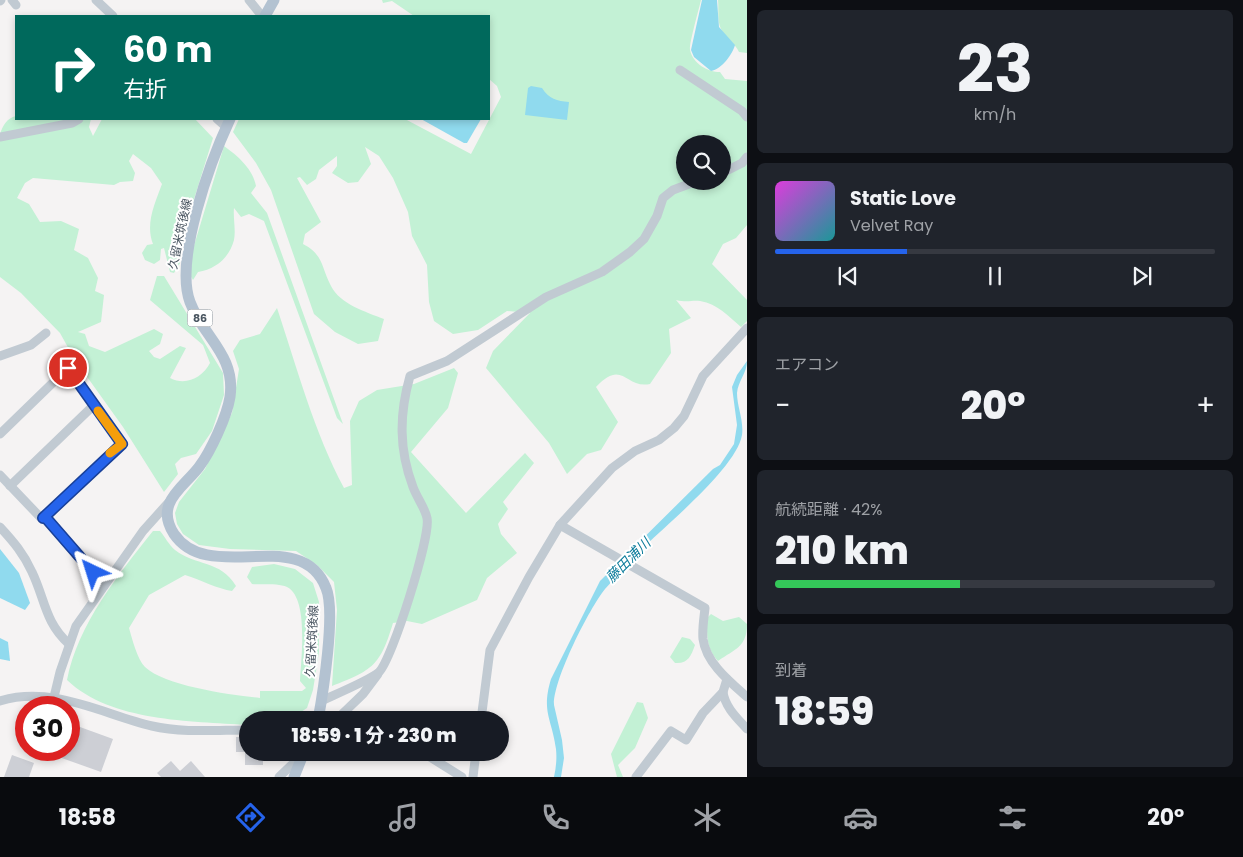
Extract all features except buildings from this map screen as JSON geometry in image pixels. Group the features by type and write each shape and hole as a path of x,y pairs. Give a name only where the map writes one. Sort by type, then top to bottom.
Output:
{"main road":[{"path":"265,15 274,0"},
{"name":"久留米筑後線","path":"224,121 190,238 184,277 190,302 227,363 231,375 230,398 217,433 200,466 175,491 170,501 167,516 174,534 195,550 208,555 239,558 279,555 294,558 306,564 317,574 326,588 329,611 326,666 319,711"},
{"path":"294,777 301,761"}],"street":[{"path":"96,0 112,15"},
{"path":"249,0 263,15"},
{"path":"680,70 742,111 747,117"},
{"path":"0,137 72,123 77,120"},
{"path":"731,168 742,163 747,156"},
{"path":"345,711 362,694 391,653 428,532 427,518 413,487 403,456 400,422 410,376 447,361 546,297 602,272 630,252 644,239 663,198 676,189"},
{"path":"482,711 490,650 560,524 612,468 635,451 659,440 674,428 684,416 703,376 746,332"},
{"path":"0,356 31,345 46,333"},
{"path":"0,434 68,368 122,444 43,518"},
{"path":"10,486 94,405"},
{"path":"0,475 43,518 46,518 104,586"},
{"path":"54,696 76,626 143,531 170,501"},
{"path":"560,524 705,608 703,638 706,653 727,679 747,697"},
{"path":"0,528 16,544 32,572 56,632 69,644"},
{"path":"321,701 379,672"},
{"path":"636,777 671,731 686,740 703,713 722,692 727,679"},
{"path":"722,692 732,712 747,730"},
{"path":"0,701 15,700"},
{"path":"80,702 154,726 239,730"},
{"path":"279,777 296,761"},
{"path":"436,761 462,777"},
{"path":"473,777 475,761"}],"green space":[{"path":"382,0 701,0 691,41 690,50 694,59 711,71 720,72 725,79 747,81 747,225 736,238 723,244 712,264 747,300 747,321 741,327 712,305 700,301 676,300 691,318 669,329 671,353 650,384 642,384 624,376 612,375 596,387 618,422 601,450 587,454 567,474 549,443 486,368 493,351 530,313 507,311 478,330 453,334 434,321 429,302 427,265 412,236 408,212 393,178 379,156 365,147 371,164 358,182 348,183 332,173 337,166 337,156 319,170 316,179 307,185 300,177 297,178 321,222 305,234 303,244 310,248 318,257 331,286 341,298 354,307 384,319 378,341 358,344 335,332 314,314 271,190 256,163 233,132 239,120 407,120 471,154 501,97 497,86 490,80 490,15 413,15 392,1 383,3"},
{"path":"718,0 747,0 747,53 739,52 721,29"},
{"path":"15,116 15,120 91,120 89,127 93,136 101,120 196,120 213,138 181,241 180,263 174,273 170,272 164,248 161,249 160,260 154,264 145,260 142,253 147,245 153,244 150,221 162,184 151,168 133,154 129,161 135,173 133,181 120,182 114,185 33,178 25,183 17,198 29,204 40,222 61,221 79,229 74,250 88,258 98,278 95,291 104,295 101,322 78,332 85,334 89,346 105,352 154,329 163,334 160,344 149,351 154,357 160,359 180,346 186,348 170,378 188,381 203,373 210,363 203,345 150,300 157,276 164,276 223,373 224,395 212,431 196,454 181,458 175,464 178,474 164,492 123,427 75,360 60,333 21,293 0,277 0,134 10,118"},
{"path":"224,146 244,163 252,174 256,186 251,193 267,213 343,424 337,418 264,221 249,214 241,217 234,208 235,236 229,252 221,262 205,271 198,272 193,280 189,273 190,259"},
{"path":"277,308 315,422 333,467 344,488 352,485 350,421 359,401 377,390 414,384 454,368 458,373 448,408 411,452 466,513 525,453 534,463 503,502 508,509 498,524 501,534 517,553 487,578 477,600 422,624 407,621 393,623 384,649 373,665 357,675 332,686 337,610 334,582 317,565 296,551 230,549 199,545 183,534 177,524 175,513 179,502 205,469 232,413 239,369 233,351 240,340 260,334"},
{"path":"153,531 160,531 175,550 191,559 215,567 230,578 236,586 232,591 185,575 149,595 129,628 142,663 154,674 199,688 260,698 260,691 302,691 306,688 300,681 301,616 294,593 287,587 252,584 247,577 252,567 274,564 295,569 313,583 319,602 319,652 313,690 307,708 302,711 239,711 239,724 177,720 129,712 106,704 85,694 67,680 72,659 80,639 101,601"},
{"path":"711,614 723,621 739,617 747,624 745,638 739,647 718,661 711,651 708,641 707,618"},
{"path":"682,637 690,639 695,645 686,661 675,663 670,657"},
{"path":"637,702 643,703 648,718 635,748 618,765 623,777 617,777 611,754"}],"water":[{"path":"702,0 717,0 719,27 735,45 726,61 719,68 711,71 694,57 691,50"},
{"path":"531,86 542,88 547,95 554,99 569,102 567,120 525,115 528,88"},
{"path":"423,120 480,120 467,143"},
{"name":"藤田浦川","path":"747,361 737,393 742,435 737,448 702,493 646,545 647,548 605,589 590,612 573,645 555,694 554,705 564,758 561,777 554,777 556,749 547,708 551,679 600,581 713,469 720,465 734,444 737,425 732,387 737,375"},
{"path":"0,549 19,573 30,603 25,610 0,598"},
{"path":"0,638 8,642 10,661 0,659"}],"slow traffic":[{"path":"98,411 122,444 110,453"}],"route":[{"path":"68,368 122,444 43,518 46,518 93,572"}]}
